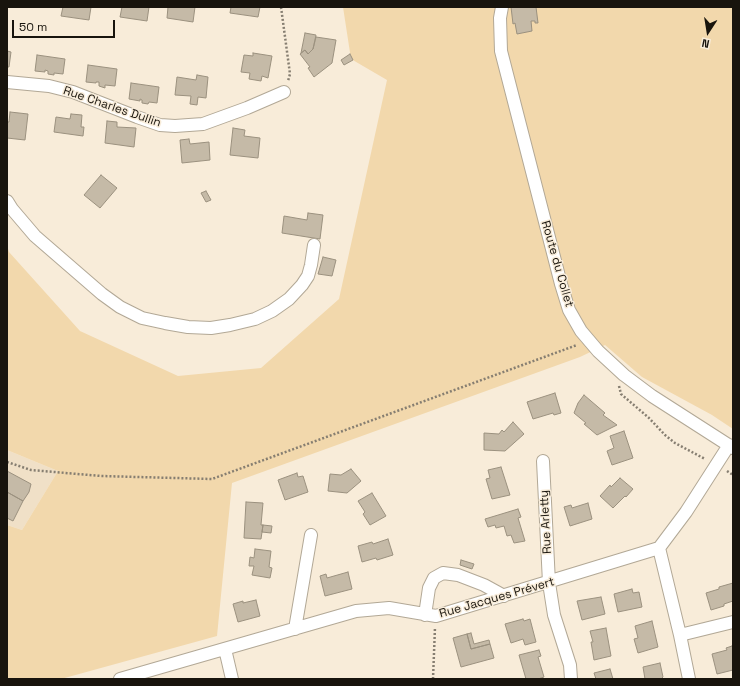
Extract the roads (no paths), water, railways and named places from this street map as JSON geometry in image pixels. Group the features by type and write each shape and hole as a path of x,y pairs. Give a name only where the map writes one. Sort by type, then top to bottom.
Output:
{"street":[{"name":"Route du Collet","path":"502,7 500,18 501,51 569,310 581,331 589,341 624,375 652,396 731,447"},
{"name":"Rue Charles Dullin","path":"7,82 55,87 73,92 154,123 175,126 203,124 247,108 284,92"},
{"path":"7,201 12,210 35,236 102,294 120,307 142,318 165,324 211,328 255,319 272,311 289,299 308,276 312,265 314,245"},
{"path":"689,679 660,548 686,512 716,465 731,447"},
{"name":"Rue Arletty","path":"543,461 549,583 554,615 570,665 571,679"},
{"path":"295,629 311,535"},
{"name":"Rue Jacques Prévert","path":"120,679 356,611 389,608 430,616 549,583 660,548"},
{"path":"430,616 429,588 434,578 443,573 458,575 484,584 504,596"},
{"path":"680,636 733,622"},
{"path":"225,649 232,679"}]}
